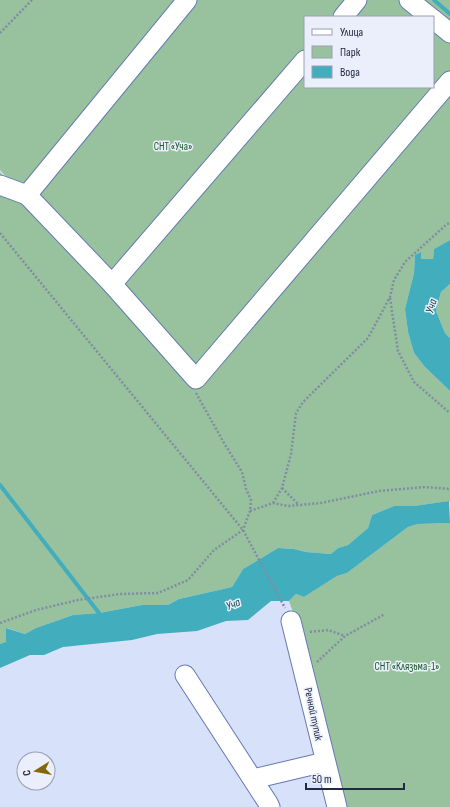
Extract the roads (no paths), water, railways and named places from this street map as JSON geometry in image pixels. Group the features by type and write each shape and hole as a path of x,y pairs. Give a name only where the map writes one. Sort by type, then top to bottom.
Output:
{"street":[{"path":"27,195 187,0"},
{"path":"343,16 357,0"},
{"path":"409,0 429,16"},
{"path":"434,20 450,33"},
{"path":"112,284 304,61"},
{"path":"0,185 27,195 112,284 196,379 450,81"},
{"name":"Речной тупик","path":"293,627 337,807"},
{"path":"185,675 270,807"},
{"path":"253,779 325,762"}],"water":[{"name":"Уча","path":"450,240 450,284 441,292 436,311 445,333 450,338 450,391 425,367 414,353 408,332 405,309 414,273 415,255 421,252 421,259 433,259 434,249"},
{"name":"Уча","path":"449,501 450,523 418,524 408,527 347,573 337,576 304,597 296,594 289,601 271,601 248,620 226,621 197,631 157,634 132,640 63,647 44,655 30,655 0,668 0,644 6,642 6,628 25,634 36,628 73,615 99,613 142,605 168,605 179,599 232,587 243,569 278,548 331,554 338,548 348,545 368,528 372,515 394,506 414,506"}],"waterway":[{"path":"434,0 450,14"},
{"path":"0,485 99,613"}],"park label":[{"name":"СНТ «Уча»","path":"173,146"},
{"name":"СНТ «Клязьма-1»","path":"407,666"}]}
